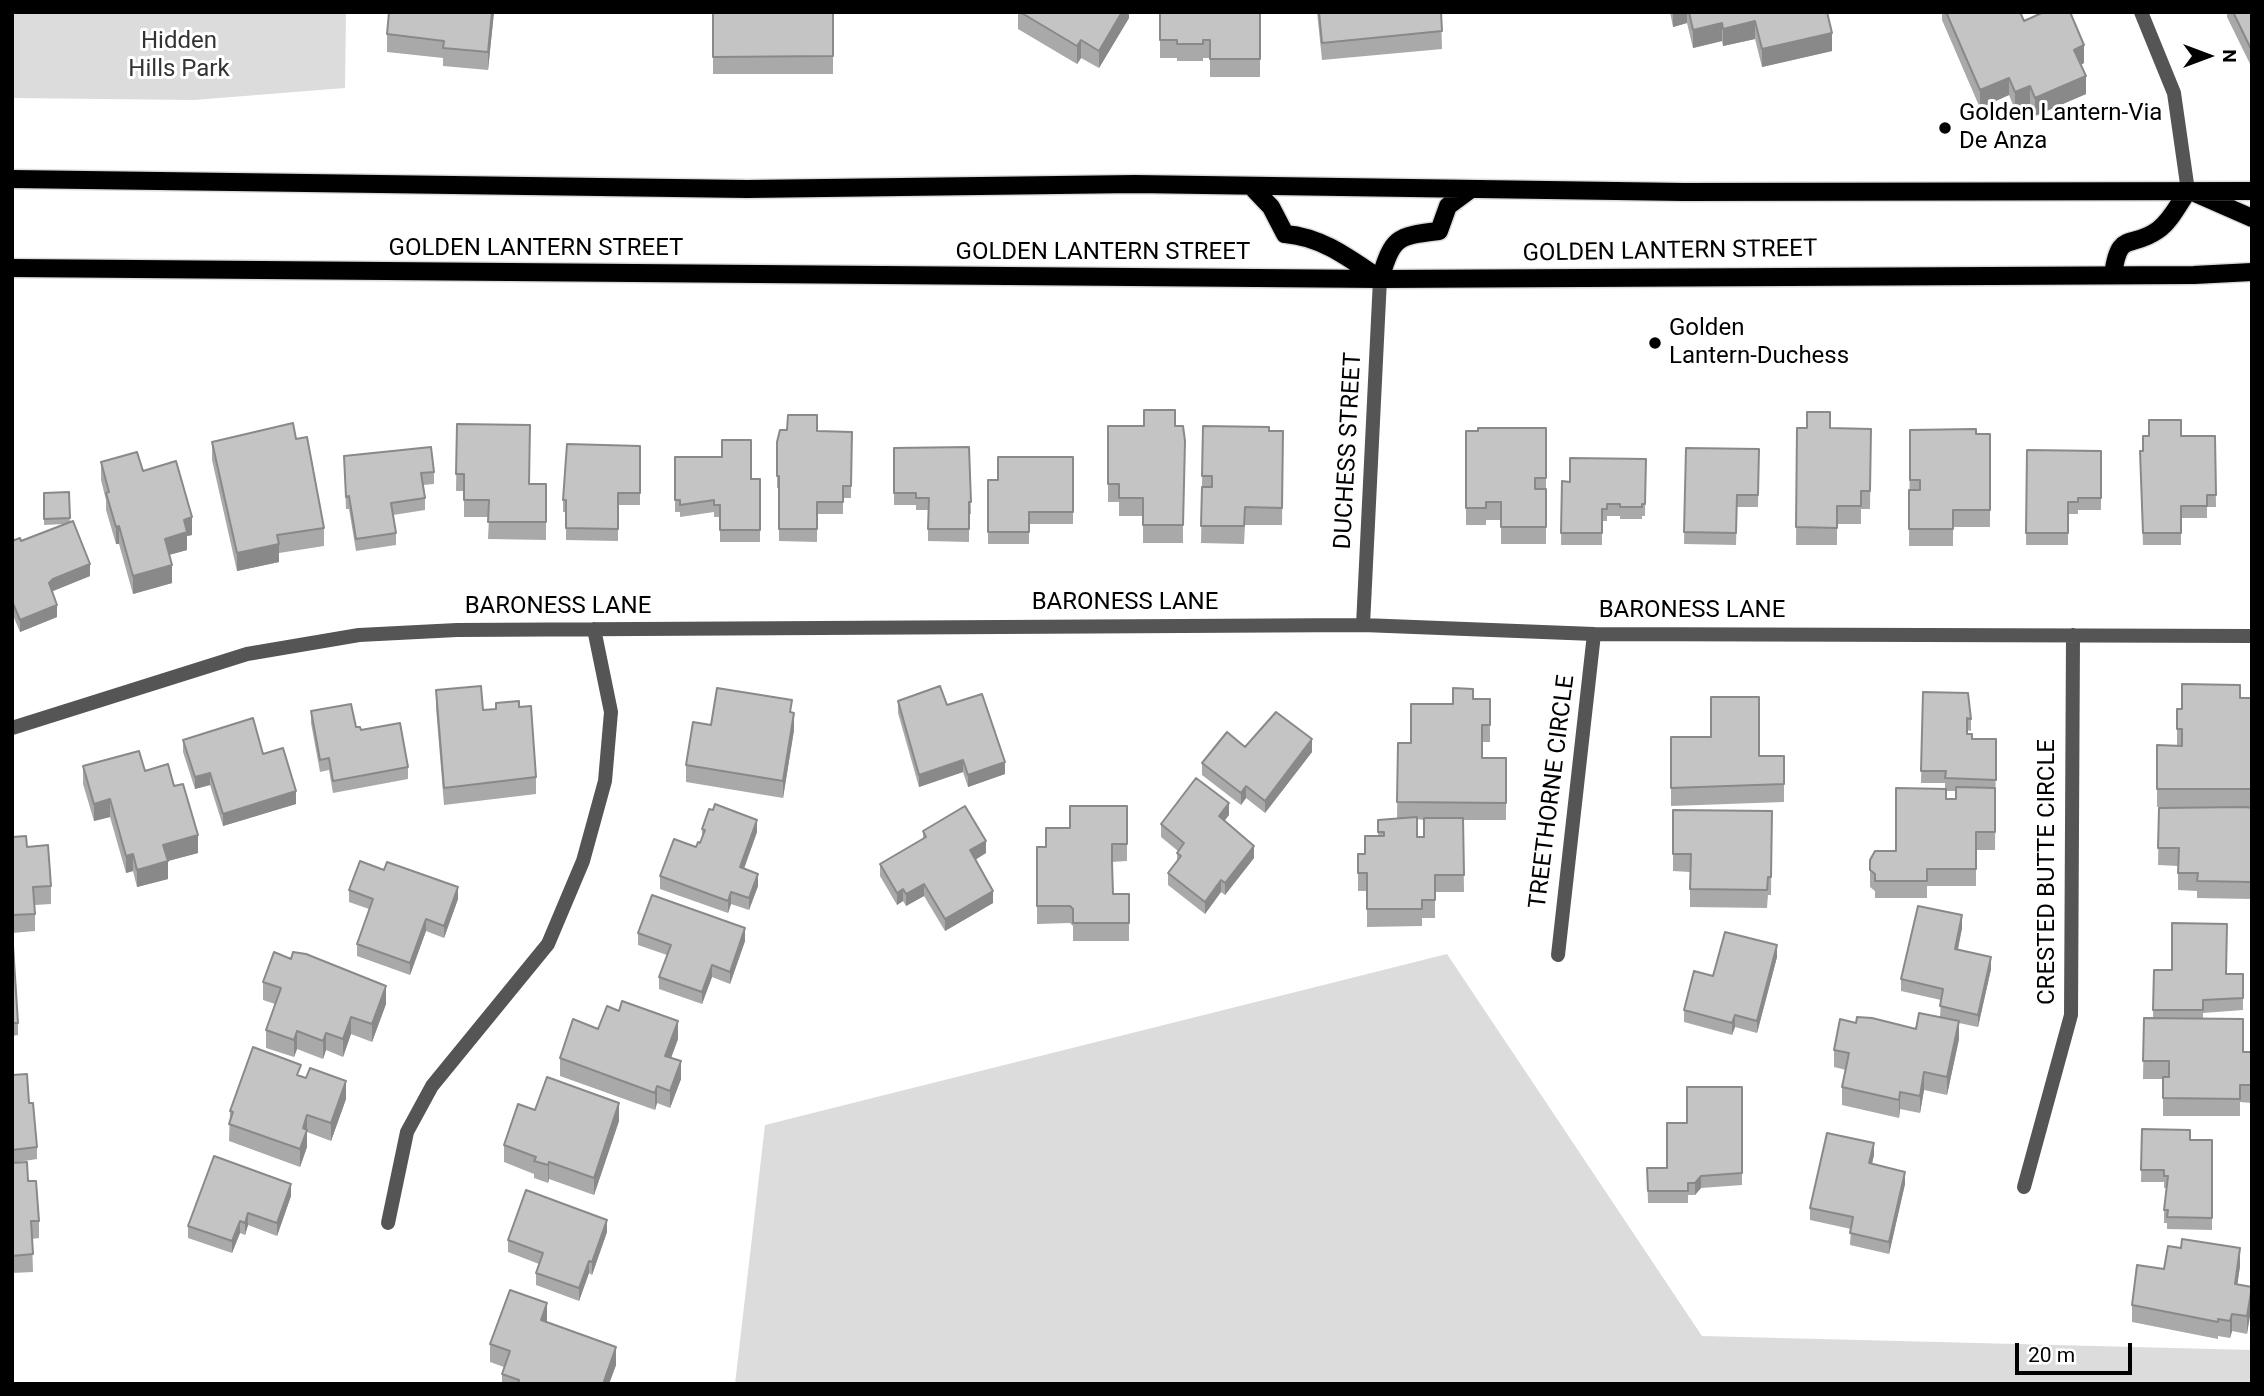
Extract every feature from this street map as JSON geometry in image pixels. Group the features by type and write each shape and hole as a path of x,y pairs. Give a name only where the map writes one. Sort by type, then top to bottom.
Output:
{"main road":[{"path":"12,178 747,189 1135,184 1726,192 2252,191"},
{"path":"1251,186 1270,207 1285,233 1307,236 1334,248 1380,279 1390,248 1401,236 1439,231 1448,206 1471,189"},
{"path":"2188,191 2252,218"},
{"path":"2113,275 2115,256 2124,242 2157,230 2188,191"},
{"name":"GOLDEN LANTERN STREET","path":"12,268 1380,279 2194,275 2252,272"}],"street":[{"path":"2141,12 2174,93 2188,191"},
{"name":"DUCHESS STREET","path":"1363,625 1380,279"},
{"name":"BARONESS LANE","path":"12,728 247,654 285,645 359,635 443,631 1363,625 1594,634 2252,636"},
{"path":"388,1223 407,1132 432,1086 548,944 583,861 605,781 611,712 594,629"},
{"name":"TREETHORNE CIRCLE","path":"1558,955 1594,634"},
{"name":"CRESTED BUTTE CIRCLE","path":"2024,1187 2071,1015 2073,635"}],"green space":[{"name":"Hidden Hills Park","path":"12,12 346,12 345,88 194,100 12,98"},
{"path":"1447,954 1702,1336 2252,1350 2252,1384 735,1384 765,1125"}],"building":[{"path":"389,12 492,12 488,52 443,48 444,41 387,34"},
{"path":"713,12 833,12 833,56 713,57"},
{"path":"1020,12 1122,12 1099,51 1081,40 1077,46"},
{"path":"1160,12 1260,12 1260,59 1210,59 1210,40 1203,40 1203,44 1177,44 1177,40 1160,40"},
{"path":"1319,12 1441,12 1442,31 1322,43"},
{"path":"1689,12 1827,12 1832,33 1762,49 1755,21 1723,29 1722,23 1693,30"},
{"path":"1946,12 2020,12 2024,21 2044,12 2070,12 2084,45 2074,50 2086,76 2035,98 2030,86 2015,92 2009,78 1980,90"},
{"path":"2233,12 2252,12 2252,51"},
{"path":"1144,410 1175,410 1175,426 1183,426 1183,525 1143,525 1143,498 1119,498 1119,484 1108,484 1108,426 1144,426"},
{"path":"1807,412 1830,412 1830,428 1871,429 1870,491 1861,491 1861,506 1837,506 1837,528 1796,527 1797,428 1807,428"},
{"path":"788,415 817,415 817,431 852,432 851,486 843,486 843,502 817,502 817,529 779,529 777,442 780,430 787,430"},
{"path":"2149,420 2181,420 2181,436 2215,436 2216,495 2207,495 2207,506 2181,506 2181,533 2143,533 2140,451 2143,451 2143,436 2149,436"},
{"path":"293,423 296,439 307,437 324,528 277,535 279,544 237,553 212,442"},
{"path":"457,424 530,425 529,484 546,484 546,522 488,522 489,500 464,500 464,474 456,474"},
{"path":"1203,426 1269,427 1269,431 1283,431 1282,508 1245,507 1244,526 1201,526 1202,487 1212,487 1212,476 1202,476"},
{"path":"1478,428 1546,428 1546,478 1535,478 1535,489 1546,489 1546,527 1501,527 1501,502 1486,502 1486,508 1466,508 1466,431 1478,431"},
{"path":"1976,429 1976,434 1990,434 1990,510 1953,510 1953,529 1909,529 1909,490 1920,490 1920,480 1910,480 1910,430"},
{"path":"722,440 751,440 751,479 760,479 760,530 720,530 720,505 714,505 714,500 680,505 680,500 675,500 675,457 722,457"},
{"path":"567,444 640,446 640,493 618,493 618,529 566,528 566,500 563,500"},
{"path":"431,447 434,472 421,473 425,498 391,503 396,533 356,539 349,496 346,497 344,456"},
{"path":"969,447 969,529 928,529 929,498 916,498 916,493 894,493 894,448"},
{"path":"1686,448 1759,449 1758,495 1737,495 1736,533 1684,532"},
{"path":"2027,450 2101,451 2101,498 2078,498 2078,502 2068,502 2068,533 2026,533"},
{"path":"137,452 143,471 176,461 192,517 184,520 187,532 165,539 172,565 133,576 119,526 116,527 106,493 109,492 101,462"},
{"path":"998,457 1073,457 1073,512 1029,512 1029,532 988,532 988,480 998,480"},
{"path":"1570,458 1646,459 1645,504 1642,504 1642,507 1620,507 1620,504 1607,504 1607,509 1602,509 1602,533 1561,533 1562,481 1570,482"},
{"path":"69,492 70,518 44,519 44,493"},
{"path":"73,521 90,564 49,583 57,605 20,620 12,601 12,541 20,538 21,541"},
{"path":"2182,684 2240,685 2240,698 2252,698 2252,789 2157,789 2157,745 2182,746 2182,729 2177,729 2177,709 2182,709"},
{"path":"481,686 483,710 496,709 496,703 519,701 519,707 531,706 536,777 444,788 436,690"},
{"path":"940,686 947,705 982,694 1005,762 968,775 963,760 919,775 898,701"},
{"path":"717,688 792,700 790,712 794,713 783,781 686,765 693,722 711,725"},
{"path":"1453,688 1473,689 1473,699 1490,699 1490,725 1482,725 1482,758 1506,758 1506,803 1397,802 1398,743 1411,743 1411,704 1453,704"},
{"path":"1923,692 1968,693 1971,719 1967,718 1967,734 1972,734 1972,739 1996,739 1996,780 1945,778 1946,771 1921,771"},
{"path":"1711,697 1759,697 1759,756 1784,756 1784,784 1671,788 1671,737 1711,737"},
{"path":"351,704 356,727 361,730 400,723 408,767 333,781 329,758 320,760 311,711"},
{"path":"1276,712 1312,739 1265,801 1246,786 1241,793 1202,763 1227,732 1245,747"},
{"path":"253,718 263,754 283,748 296,791 223,814 210,773 195,777 183,740"},
{"path":"139,751 145,771 168,764 174,786 183,784 198,835 163,845 168,861 137,870 133,854 126,856 110,799 94,804 83,766"},
{"path":"1196,778 1229,803 1219,816 1254,846 1225,883 1221,880 1205,902 1168,873 1181,856 1177,853 1184,843 1161,824"},
{"path":"1956,787 1995,788 1995,832 1976,832 1976,869 1927,869 1927,881 1875,881 1875,874 1870,870 1870,860 1875,851 1896,851 1896,788 1946,789 1946,799 1956,799"},
{"path":"715,804 757,820 740,867 758,874 749,898 731,892 728,901 660,876 674,839 696,847 698,842 700,843 709,809 713,810"},
{"path":"965,806 986,841 970,850 993,891 945,919 924,884 906,894 903,889 897,893 880,864 926,837 923,831"},
{"path":"1070,806 1127,806 1127,844 1112,844 1112,862 1113,894 1129,894 1129,923 1073,923 1073,909 1070,906 1037,906 1037,847 1046,847 1046,828 1070,828"},
{"path":"2159,808 2252,808 2252,882 2197,881 2198,873 2178,873 2179,848 2158,848"},
{"path":"1673,810 1772,811 1771,877 1768,877 1767,890 1690,889 1691,854 1673,854"},
{"path":"1417,817 1417,837 1424,837 1424,818 1463,818 1464,875 1435,875 1435,900 1422,900 1422,909 1367,909 1367,873 1358,873 1358,854 1365,854 1365,836 1384,836 1384,832 1378,832 1378,820"},
{"path":"26,836 27,847 48,845 51,886 33,887 35,914 12,915 12,837"},
{"path":"360,861 384,870 387,862 458,887 444,926 426,919 410,963 357,944 373,899 349,890"},
{"path":"652,895 745,928 730,972 712,965 702,992 659,977 671,945 638,933"},
{"path":"1918,906 1962,915 1955,949 1991,957 1978,1015 1940,1006 1943,989 1901,979"},
{"path":"2172,923 2227,924 2226,974 2243,974 2243,998 2203,1000 2203,1010 2153,1010 2154,970 2172,970"},
{"path":"1725,932 1777,945 1757,1021 1735,1015 1732,1023 1684,1010 1694,971 1713,976"},
{"path":"13,945 18,1023 12,1023"},
{"path":"274,952 291,959 293,952 306,954 386,986 372,1024 351,1017 343,1039 326,1033 323,1041 297,1031 294,1040 266,1030 281,988 263,982"},
{"path":"622,1001 678,1021 665,1056 681,1061 670,1091 657,1086 655,1093 560,1058 573,1019 598,1029 607,1006 619,1011"},
{"path":"1919,1013 1959,1021 1947,1077 1924,1072 1920,1096 1900,1092 1899,1100 1842,1087 1849,1053 1834,1050 1840,1019 1856,1023 1857,1017 1872,1018 1916,1029"},
{"path":"2144,1018 2243,1019 2243,1052 2252,1052 2252,1085 2240,1085 2240,1099 2163,1098 2163,1077 2169,1077 2169,1061 2143,1061"},
{"path":"253,1047 301,1065 297,1075 306,1078 310,1068 346,1081 331,1123 307,1115 303,1128 307,1130 300,1149 229,1124 233,1112 230,1111"},
{"path":"27,1074 37,1147 12,1150 12,1075"},
{"path":"547,1077 619,1103 594,1178 549,1162 548,1165 534,1161 536,1157 504,1145 518,1104 535,1110"},
{"path":"1687,1087 1742,1087 1742,1173 1701,1176 1695,1183 1688,1183 1688,1191 1648,1191 1647,1168 1667,1168 1667,1123 1687,1123"},
{"path":"2142,1129 2190,1130 2190,1140 2212,1140 2212,1218 2167,1217 2168,1210 2164,1210 2168,1176 2164,1176 2164,1170 2141,1170"},
{"path":"1827,1133 1874,1143 1869,1163 1905,1172 1889,1242 1850,1233 1853,1217 1810,1208"},
{"path":"214,1156 291,1184 277,1223 248,1213 245,1223 240,1221 232,1241 188,1226"},
{"path":"27,1162 28,1181 36,1181 39,1221 31,1221 33,1254 12,1256 12,1163"},
{"path":"526,1190 607,1220 592,1262 589,1261 579,1288 536,1273 543,1253 508,1240"},
{"path":"2182,1239 2240,1248 2235,1284 2252,1287 2247,1316 2232,1314 2230,1321 2218,1319 2218,1322 2132,1305 2137,1265 2164,1269 2168,1246 2181,1248"},
{"path":"510,1290 547,1303 541,1320 616,1347 603,1384 518,1384 519,1380 502,1374 510,1351 490,1344"}],"place":[{"name":"Golden Lantern-Via De Anza","path":"1945,128"},
{"name":"Golden Lantern-Duchess","path":"1655,343"}]}
